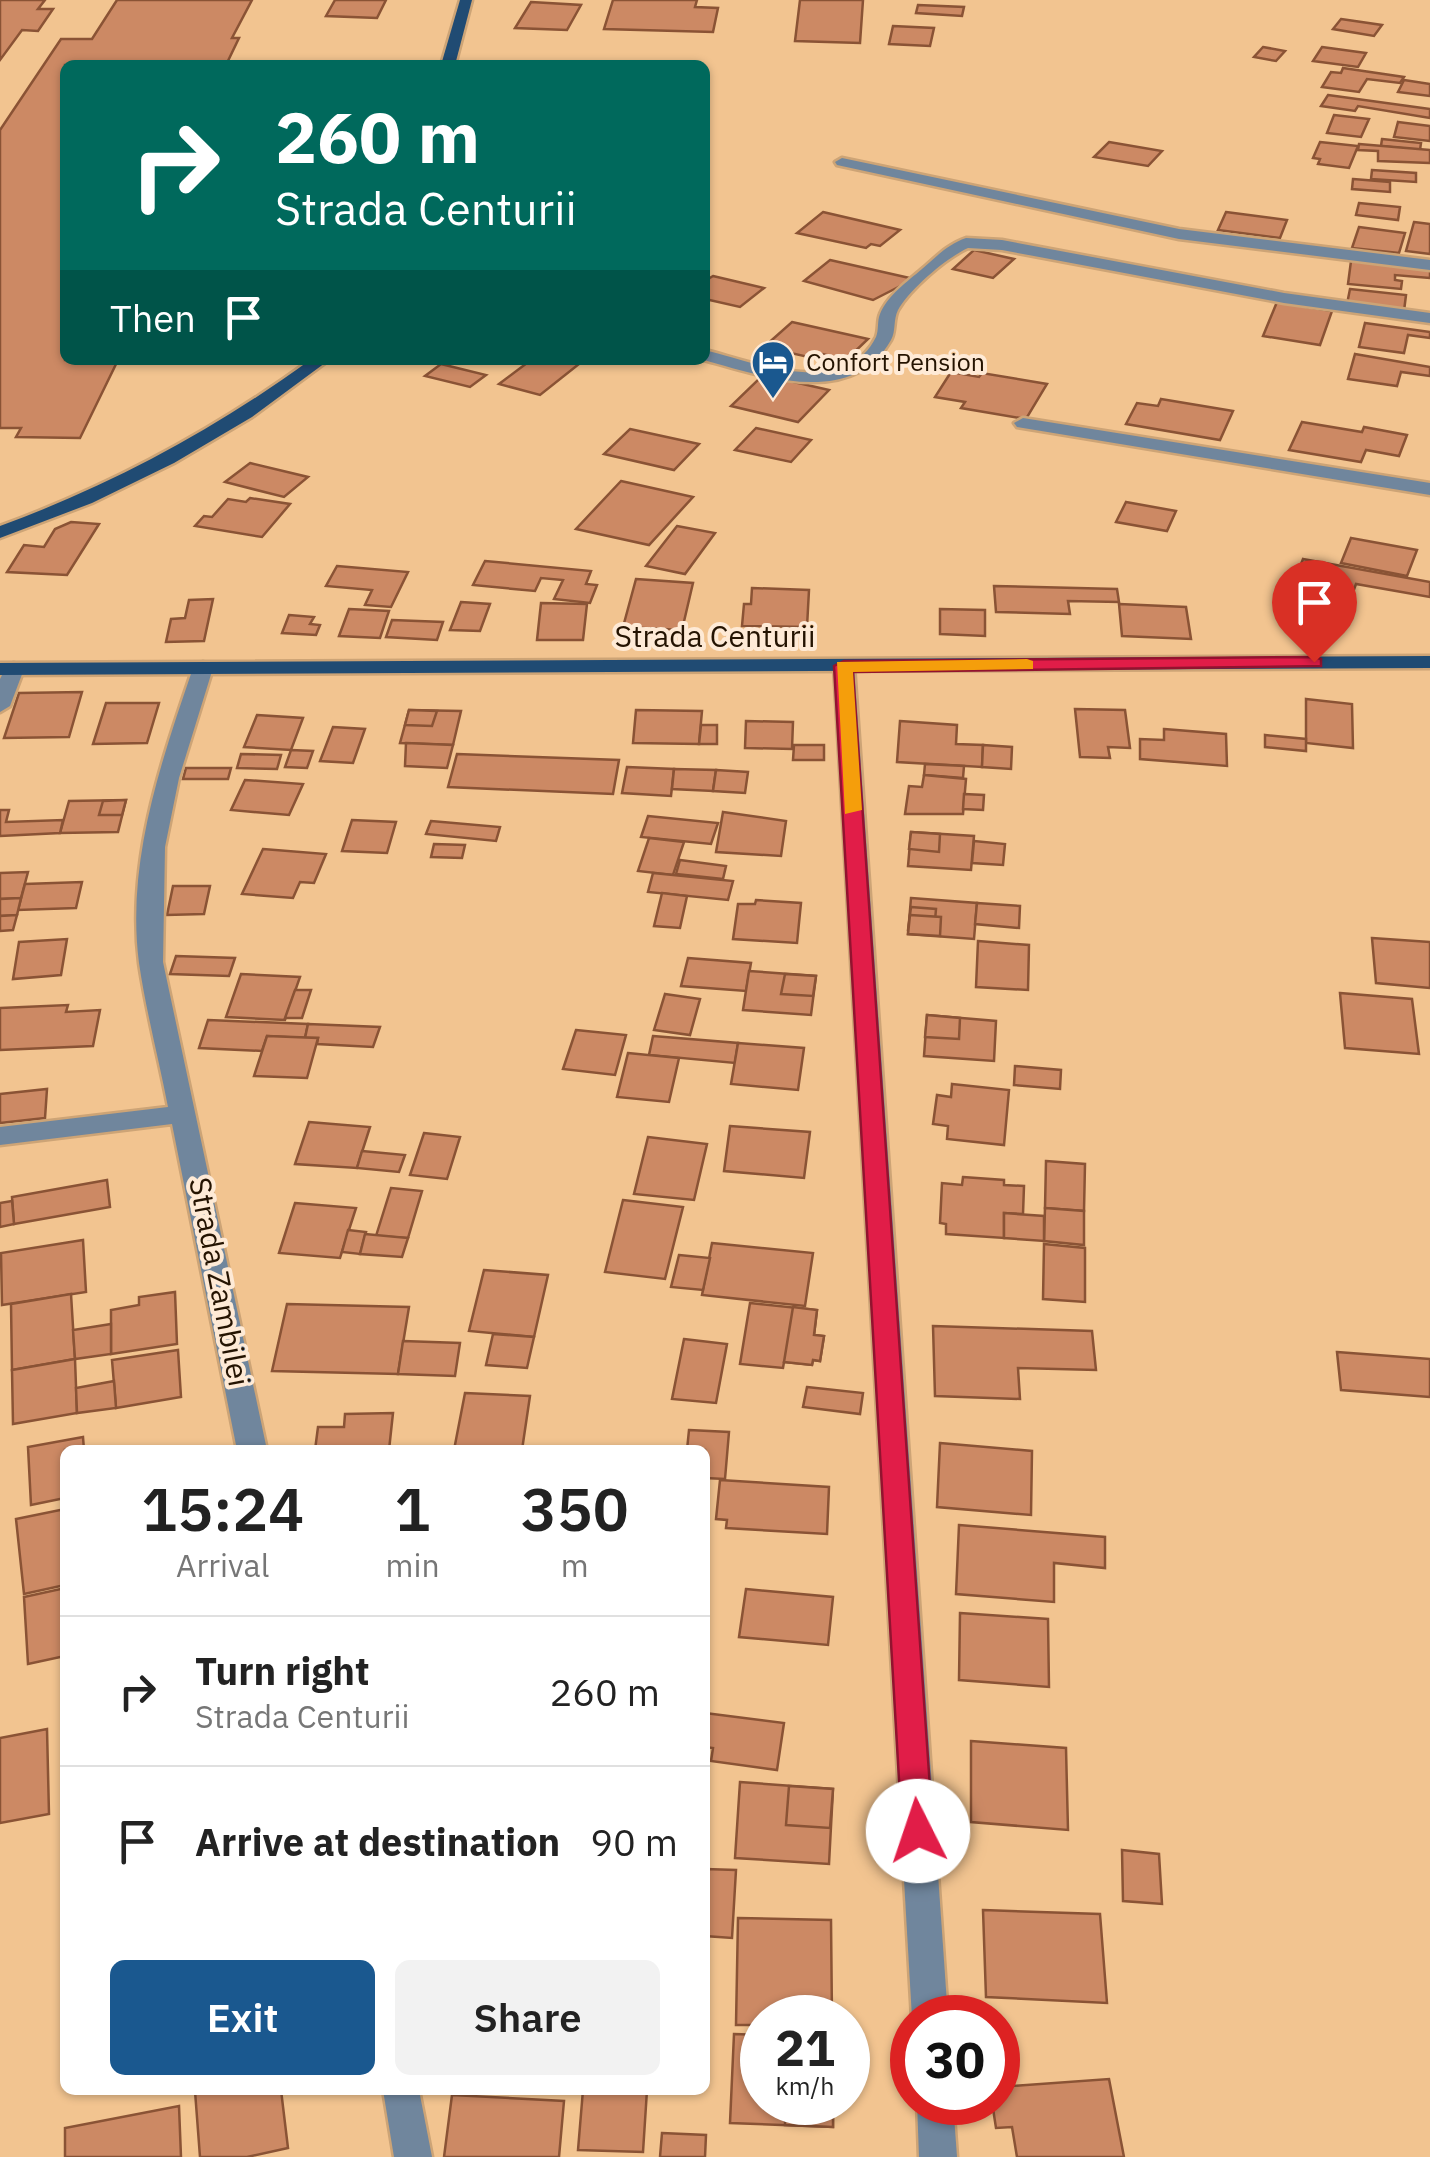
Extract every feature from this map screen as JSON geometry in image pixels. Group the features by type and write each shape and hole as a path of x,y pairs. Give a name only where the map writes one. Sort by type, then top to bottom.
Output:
{"main road":[{"path":"447,60 443,44 452,0"},
{"path":"449,60 466,0"},
{"path":"0,532 80,502 175,453 250,410 314,365"},
{"path":"0,519 175,453"},
{"name":"Strada Centurii","path":"7,669 1430,662"}],"street":[{"path":"842,162 1179,234 1430,264"},
{"path":"710,355 773,372 834,378 850,372 884,339 889,312 956,247 966,243 1002,245 1284,298 1430,318"},
{"path":"1023,423 1430,489"},
{"path":"844,666 929,1995"},
{"name":"Strada Zambilei","path":"203,668 158,806 148,892 152,962 251,1445"},
{"path":"0,706 7,669"},
{"path":"0,1136 185,1114"},
{"path":"403,2095 413,2157"},
{"path":"936,2125 938,2157"}],"building":[{"path":"0,0 45,0 38,9 53,9 38,31 22,30 0,60"},
{"path":"117,0 252,0 232,38 239,38 228,60 60,60 60,365 116,365 80,438 16,437 21,428 0,428 0,130 61,39 92,39"},
{"path":"335,0 386,0 377,18 326,16"},
{"path":"613,0 697,0 695,7 718,8 713,32 604,29"},
{"path":"800,0 863,0 860,43 795,41"},
{"path":"531,2 581,5 567,30 515,28"},
{"path":"918,5 964,7 962,16 916,13"},
{"path":"1341,19 1382,25 1374,36 1333,29"},
{"path":"893,26 934,28 930,46 889,44"},
{"path":"1263,47 1285,51 1276,61 1254,57"},
{"path":"1322,47 1366,53 1358,67 1313,61"},
{"path":"1343,68 1404,77 1400,83 1367,79 1359,92 1322,87 1331,72 1341,73"},
{"path":"1404,80 1430,84 1430,96 1398,92"},
{"path":"1328,95 1430,109 1430,118 1358,106 1355,111 1321,106"},
{"path":"1334,115 1369,119 1361,137 1327,133"},
{"path":"1398,122 1430,126 1430,141 1394,137"},
{"path":"1382,139 1421,143 1420,150 1381,146"},
{"path":"1109,142 1162,151 1148,166 1094,157"},
{"path":"1320,142 1358,146 1349,168 1318,164 1320,159 1313,158"},
{"path":"1359,144 1430,150 1430,163 1378,161 1378,151 1358,150"},
{"path":"1372,170 1416,173 1416,182 1371,179"},
{"path":"1353,179 1390,182 1390,192 1352,189"},
{"path":"1359,203 1400,207 1398,220 1356,215"},
{"path":"823,212 900,230 880,246 871,244 866,248 797,233"},
{"path":"1226,212 1287,220 1280,238 1218,230"},
{"path":"1414,222 1430,224 1430,254 1406,251"},
{"path":"1359,227 1405,233 1399,253 1352,248"},
{"path":"974,250 1014,259 993,278 953,269"},
{"path":"830,260 914,279 873,300 804,281"},
{"path":"1351,261 1430,269 1430,278 1395,275 1395,280 1402,281 1401,289 1348,284"},
{"path":"710,278 764,288 740,307 710,300"},
{"path":"1350,289 1406,295 1404,311 1347,304"},
{"path":"1277,302 1332,311 1320,345 1263,336"},
{"path":"792,322 868,339 846,360 823,354 817,359 764,347"},
{"path":"1365,323 1430,332 1430,338 1408,335 1404,353 1359,347"},
{"path":"1355,354 1430,367 1430,376 1401,372 1397,386 1348,379"},
{"path":"440,365 486,375 470,387 425,376"},
{"path":"524,365 578,365 540,395 499,384"},
{"path":"951,372 1047,384 1026,419 961,408 965,402 935,397"},
{"path":"763,375 829,390 798,422 731,406"},
{"path":"1161,399 1233,411 1220,440 1126,424 1137,403 1158,406"},
{"path":"1302,422 1407,435 1399,456 1366,450 1361,462 1289,450"},
{"path":"756,428 811,440 791,462 735,450"},
{"path":"630,429 699,444 674,470 604,454"},
{"path":"250,463 308,477 284,497 225,482"},
{"path":"621,481 693,497 649,545 576,529"},
{"path":"250,498 290,504 262,537 195,526 204,516 212,517 228,499 246,502"},
{"path":"1126,502 1176,511 1167,531 1116,522"},
{"path":"71,522 99,524 67,575 7,572 24,545 44,547 55,529"},
{"path":"677,526 715,533 685,574 646,566"},
{"path":"1351,538 1417,550 1407,576 1341,563"},
{"path":"1303,559 1430,582 1430,597 1356,584 1345,614 1286,604"},
{"path":"485,561 591,571 586,584 597,585 590,603 554,599 563,580 541,578 535,591 473,585"},
{"path":"337,566 408,572 391,607 365,605 372,590 326,586"},
{"path":"636,579 693,583 682,630 623,627"},
{"path":"994,586 1117,589 1119,602 1068,601 1070,614 996,612"},
{"path":"752,588 809,590 807,627 742,626 744,604 751,604"},
{"path":"213,599 204,641 166,642 171,619 185,618 189,600"},
{"path":"461,602 490,604 480,631 450,630"},
{"path":"541,603 587,604 583,640 537,640"},
{"path":"1119,604 1186,607 1191,639 1122,636"},
{"path":"349,609 389,611 380,638 339,636"},
{"path":"940,609 985,610 985,636 940,634"},
{"path":"289,615 314,617 310,624 320,625 316,635 282,633"},
{"path":"392,620 443,622 437,640 386,637"},
{"path":"82,692 69,737 4,738 19,693"},
{"path":"1306,699 1352,704 1353,748 1306,743"},
{"path":"106,703 159,703 147,743 93,744"},
{"path":"1075,709 1125,710 1130,748 1108,747 1110,758 1080,757"},
{"path":"409,710 461,711 453,745 400,743"},
{"path":"409,710 437,711 432,726 405,725"},
{"path":"636,710 702,711 699,744 633,743"},
{"path":"257,715 303,718 291,750 244,747"},
{"path":"746,721 793,722 792,749 745,748"},
{"path":"900,721 957,725 956,744 983,745 982,767 897,762"},
{"path":"701,725 717,725 717,744 699,744"},
{"path":"333,727 365,729 353,763 320,761"},
{"path":"1164,729 1226,734 1227,766 1140,759 1140,739 1164,740"},
{"path":"1265,735 1306,739 1306,751 1265,747"},
{"path":"406,743 453,745 447,768 405,766"},
{"path":"794,745 824,745 824,760 793,760"},
{"path":"983,745 1012,747 1011,769 982,767"},
{"path":"291,750 313,751 307,768 285,767"},
{"path":"241,754 281,755 277,769 237,768"},
{"path":"457,754 619,760 613,794 448,787"},
{"path":"925,764 964,766 963,778 924,775"},
{"path":"627,767 674,769 671,796 622,793"},
{"path":"186,768 231,768 228,779 183,779"},
{"path":"674,769 716,770 713,791 672,789"},
{"path":"716,770 748,772 745,793 713,791"},
{"path":"924,775 966,779 963,814 905,814 909,786 922,787"},
{"path":"245,780 303,784 289,815 231,810"},
{"path":"964,794 984,795 983,810 963,809"},
{"path":"126,800 118,832 60,833 69,801"},
{"path":"126,800 122,815 99,815 103,801"},
{"path":"0,810 9,810 6,822 63,820 60,833 0,836"},
{"path":"723,812 786,821 781,856 716,852"},
{"path":"648,816 718,823 711,844 641,837"},
{"path":"352,820 396,822 387,853 342,851"},
{"path":"431,821 500,827 496,841 426,834"},
{"path":"911,832 974,836 971,870 908,866"},
{"path":"911,832 940,834 939,852 909,849"},
{"path":"649,838 684,842 673,875 638,871"},
{"path":"974,841 1005,844 1003,865 972,863"},
{"path":"434,844 465,845 462,858 431,857"},
{"path":"263,849 326,854 314,883 300,882 293,898 242,894"},
{"path":"680,860 726,866 723,879 676,874"},
{"path":"28,872 21,898 0,899 0,873"},
{"path":"653,873 733,881 728,900 648,892"},
{"path":"82,882 76,908 18,910 25,884"},
{"path":"173,886 210,886 204,914 167,915"},
{"path":"662,893 687,896 680,928 654,926"},
{"path":"21,898 17,915 0,916 0,899"},
{"path":"911,898 977,903 974,939 908,934"},
{"path":"756,900 801,903 797,943 733,939 738,904 755,904"},
{"path":"977,903 1020,906 1019,928 975,924"},
{"path":"911,907 936,909 934,932 908,930"},
{"path":"17,915 13,930 0,931 0,916"},
{"path":"910,915 941,917 940,936 908,934"},
{"path":"1372,938 1430,942 1430,988 1376,983"},
{"path":"67,939 61,975 13,979 19,942"},
{"path":"978,941 1029,945 1028,990 976,987"},
{"path":"176,956 235,958 229,976 170,974"},
{"path":"688,958 751,963 746,991 681,986"},
{"path":"749,971 816,976 811,1015 743,1010"},
{"path":"241,974 300,977 285,1020 226,1017"},
{"path":"785,974 816,976 813,996 781,994"},
{"path":"295,990 311,990 302,1018 285,1018"},
{"path":"1340,993 1412,999 1419,1054 1345,1048"},
{"path":"665,994 700,999 690,1035 654,1030"},
{"path":"68,1005 66,1012 100,1010 93,1046 0,1050 0,1008"},
{"path":"927,1015 996,1021 994,1061 924,1056"},
{"path":"927,1015 960,1018 959,1039 925,1037"},
{"path":"208,1020 308,1024 305,1038 267,1036 262,1051 199,1048"},
{"path":"308,1024 380,1027 373,1047 317,1044 318,1038 305,1038"},
{"path":"576,1030 626,1035 615,1075 563,1069"},
{"path":"267,1036 318,1038 307,1078 254,1076"},
{"path":"653,1036 738,1043 735,1063 649,1055"},
{"path":"738,1043 804,1048 798,1090 731,1084"},
{"path":"628,1053 679,1058 669,1102 617,1097"},
{"path":"1015,1066 1061,1070 1060,1089 1014,1085"},
{"path":"952,1084 1009,1090 1004,1145 947,1139 948,1126 933,1124 937,1095 951,1097"},
{"path":"47,1089 45,1118 0,1123 0,1094"},
{"path":"309,1122 370,1127 357,1168 295,1164"},
{"path":"730,1126 810,1132 804,1178 724,1171"},
{"path":"424,1133 460,1137 447,1179 410,1175"},
{"path":"648,1137 707,1144 694,1200 634,1194"},
{"path":"362,1151 405,1155 399,1172 357,1168"},
{"path":"1046,1161 1085,1164 1084,1211 1045,1208"},
{"path":"963,1177 1004,1180 1004,1185 1024,1186 1023,1214 1004,1213 1004,1238 946,1234 946,1224 940,1223 942,1183 962,1185"},
{"path":"107,1180 110,1207 14,1224 12,1197"},
{"path":"391,1188 422,1191 408,1238 376,1236"},
{"path":"623,1200 683,1207 665,1279 605,1272"},
{"path":"12,1201 14,1224 0,1227 0,1203"},
{"path":"295,1203 356,1208 340,1258 279,1253"},
{"path":"1045,1208 1084,1211 1084,1245 1044,1241"},
{"path":"1004,1213 1044,1216 1044,1241 1004,1238"},
{"path":"348,1230 366,1232 360,1254 342,1252"},
{"path":"365,1234 408,1238 402,1257 360,1254"},
{"path":"83,1240 86,1292 2,1305 1,1253"},
{"path":"712,1243 813,1253 805,1306 702,1295"},
{"path":"1044,1244 1085,1248 1085,1302 1043,1299"},
{"path":"679,1255 710,1258 703,1290 671,1287"},
{"path":"484,1270 548,1275 534,1337 469,1331"},
{"path":"175,1292 177,1344 111,1354 111,1310 139,1305 139,1297"},
{"path":"71,1294 75,1359 12,1370 11,1304"},
{"path":"750,1303 817,1310 814,1335 824,1336 820,1361 813,1360 812,1365 784,1362 783,1368 740,1364"},
{"path":"287,1304 409,1307 398,1374 272,1371"},
{"path":"793,1307 817,1310 814,1335 824,1336 820,1361 813,1360 812,1365 784,1362"},
{"path":"111,1324 111,1354 75,1359 73,1330"},
{"path":"933,1326 1092,1331 1096,1370 1018,1368 1020,1399 935,1396"},
{"path":"493,1334 534,1337 527,1368 486,1365"},
{"path":"684,1339 727,1344 716,1403 672,1399"},
{"path":"403,1341 460,1343 455,1376 398,1374"},
{"path":"178,1350 181,1397 116,1408 112,1360"},
{"path":"1337,1352 1430,1359 1430,1397 1341,1390"},
{"path":"75,1359 77,1413 13,1424 12,1370"},
{"path":"114,1381 116,1408 77,1413 76,1388"},
{"path":"807,1387 863,1393 860,1414 803,1407"},
{"path":"465,1393 530,1396 523,1445 455,1445"},
{"path":"393,1413 390,1445 316,1445 318,1427 344,1427 345,1414"},
{"path":"689,1430 729,1432 725,1479 710,1478 710,1445 688,1445"},
{"path":"83,1437 84,1445 60,1445 60,1499 31,1505 28,1447"},
{"path":"940,1443 1032,1451 1031,1515 937,1507"},
{"path":"720,1480 829,1487 827,1534 726,1528 727,1520 716,1519"},
{"path":"60,1510 60,1586 24,1594 16,1519"},
{"path":"959,1525 1105,1537 1105,1568 1054,1563 1054,1602 956,1594"},
{"path":"60,1589 60,1657 28,1664 24,1597"},
{"path":"746,1589 833,1597 828,1645 739,1637"},
{"path":"960,1613 1048,1619 1049,1687 959,1680"},
{"path":"710,1714 784,1723 777,1770 711,1761"},
{"path":"47,1729 49,1814 0,1823 0,1738"},
{"path":"971,1741 1066,1748 1068,1830 971,1822"},
{"path":"740,1782 833,1789 829,1864 735,1858"},
{"path":"789,1786 833,1789 830,1828 786,1825"},
{"path":"1122,1850 1159,1854 1162,1904 1123,1901"},
{"path":"710,1869 736,1870 732,1938 710,1936"},
{"path":"983,1910 1100,1914 1107,2003 986,1995"},
{"path":"738,1918 831,1920 832,1995 740,1995 740,2025 736,2025"},
{"path":"734,2034 740,2034 740,2123 730,2123"},
{"path":"1109,2079 1124,2157 1017,2157 1012,2127 996,2125 1020,2125 1020,2085"},
{"path":"195,2095 282,2095 288,2148 247,2157 200,2157"},
{"path":"452,2095 564,2101 559,2157 444,2157"},
{"path":"583,2095 647,2095 643,2152 578,2150"},
{"path":"179,2106 181,2157 65,2157 65,2128"},
{"path":"662,2133 706,2135 705,2157 660,2157"}],"slow traffic":[{"path":"852,810 844,666 1027,665"}],"place":[{"name":"Confort Pension","path":"773,400"}],"route":[{"path":"918,1831 844,666 1314,662"}]}
